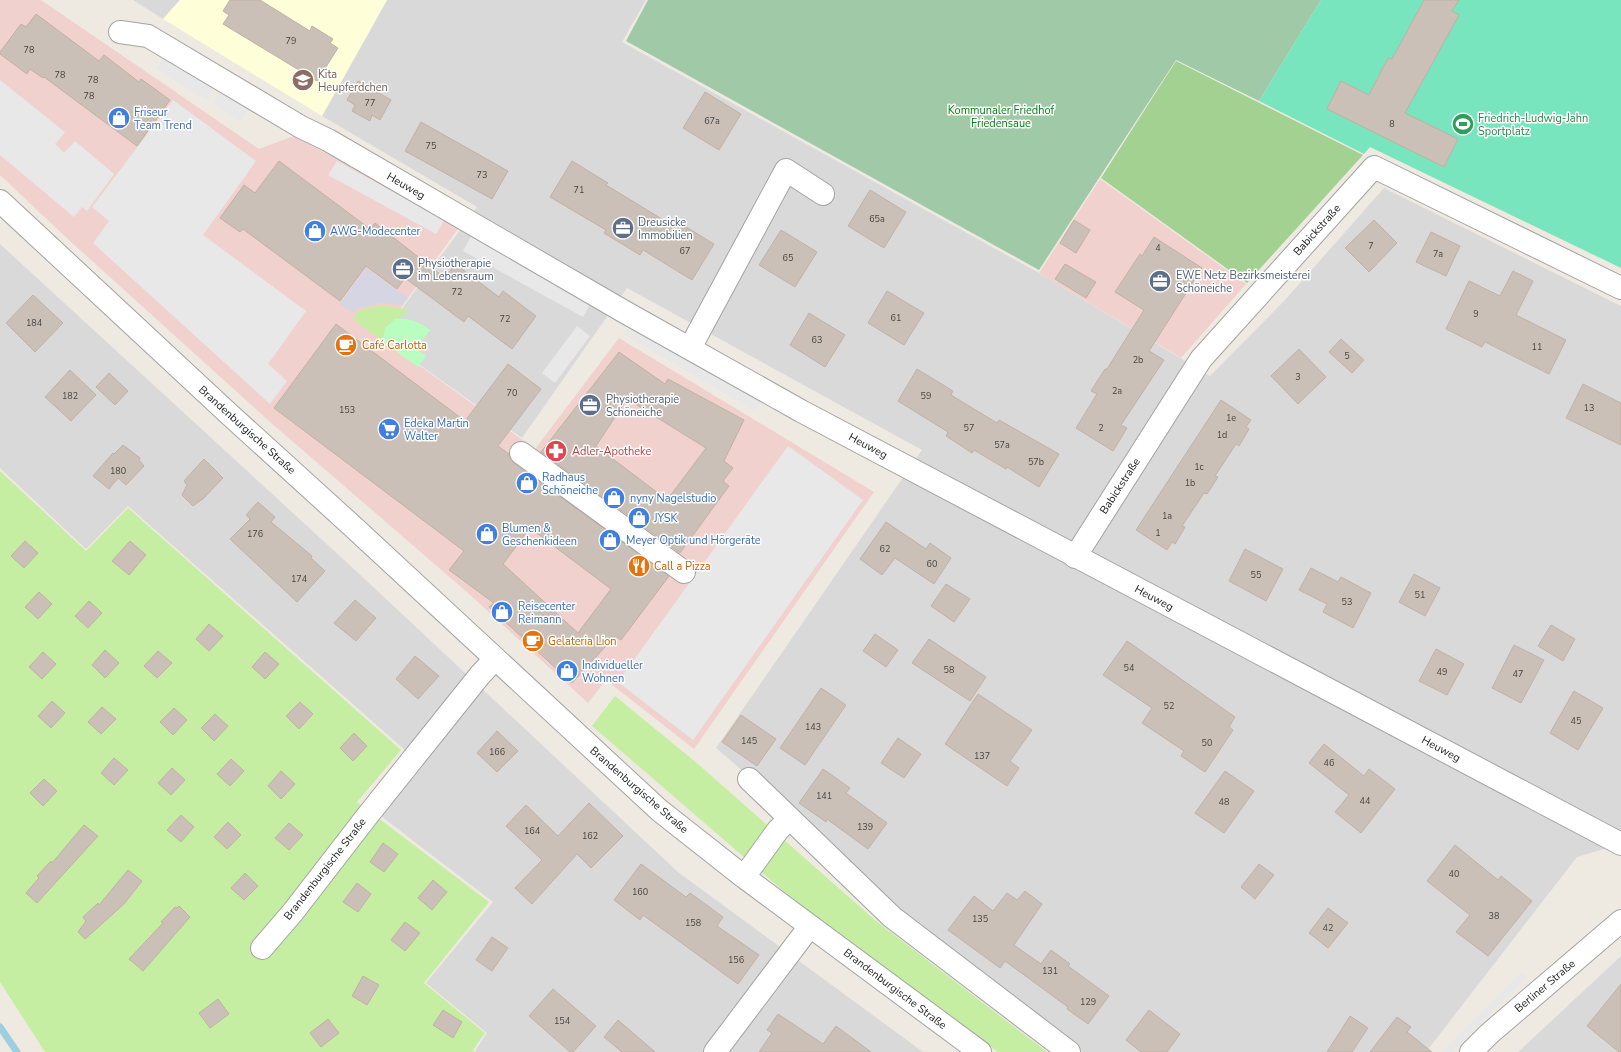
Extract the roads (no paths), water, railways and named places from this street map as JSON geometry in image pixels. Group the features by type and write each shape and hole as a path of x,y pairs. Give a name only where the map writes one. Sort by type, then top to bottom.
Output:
{"street":[{"name":"Heuweg","path":"120,32 148,36 302,127 328,140 616,307 800,411 1621,844"},
{"name":"Babickstraße","path":"1075,556 1201,359 1374,167 1621,288"},
{"path":"690,348 786,170 823,194"},
{"name":"Brandenburgische Straße","path":"0,201 659,810 744,877 980,1052"},
{"path":"521,453 684,572"},
{"name":"Brandenburgische Straße","path":"262,948 293,912 368,815 480,675 495,659"},
{"path":"749,779 892,918 1069,1052"},
{"path":"744,877 778,830 789,819"},
{"name":"Berliner Straße","path":"1472,1052 1488,1034 1621,922"},
{"path":"715,1052 810,926"}],"waterway":[{"path":"0,1027 17,1052"}],"place":[{"name":"Kita Heupferdchen","path":"303,80"},
{"name":"Friseur Team Trend","path":"119,118"},
{"name":"Friedrich-Ludwig-Jahn Sportplatz","path":"1463,124"},
{"name":"Dreusicke Immobilien","path":"623,228"},
{"name":"AWG-Modecenter","path":"315,231"},
{"name":"Physiotherapie im Lebensraum","path":"403,269"},
{"name":"EWE Netz Bezirksmeisterei Schöneiche","path":"1160,281"},
{"name":"Café Carlotta","path":"346,345"},
{"name":"Physiotherapie Schöneiche","path":"590,405"},
{"name":"Edeka Martin Walter","path":"389,429"},
{"name":"Adler-Apotheke","path":"556,451"},
{"name":"Radhaus Schöneiche","path":"527,483"},
{"name":"nyny Nagelstudio","path":"614,498"},
{"name":"JYSK","path":"639,518"},
{"name":"Blumen & Geschenkideen","path":"487,534"},
{"name":"Meyer Optik und Hörgeräte","path":"610,540"},
{"name":"Call a Pizza","path":"639,566"},
{"name":"Reisecenter Reimann","path":"502,612"},
{"name":"Gelateria Lion","path":"533,641"},
{"name":"Individueller Wohnen","path":"567,671"}],"park label":[{"name":"Kommunaler Friedhof Friedensaue","path":"1001,116"}]}
